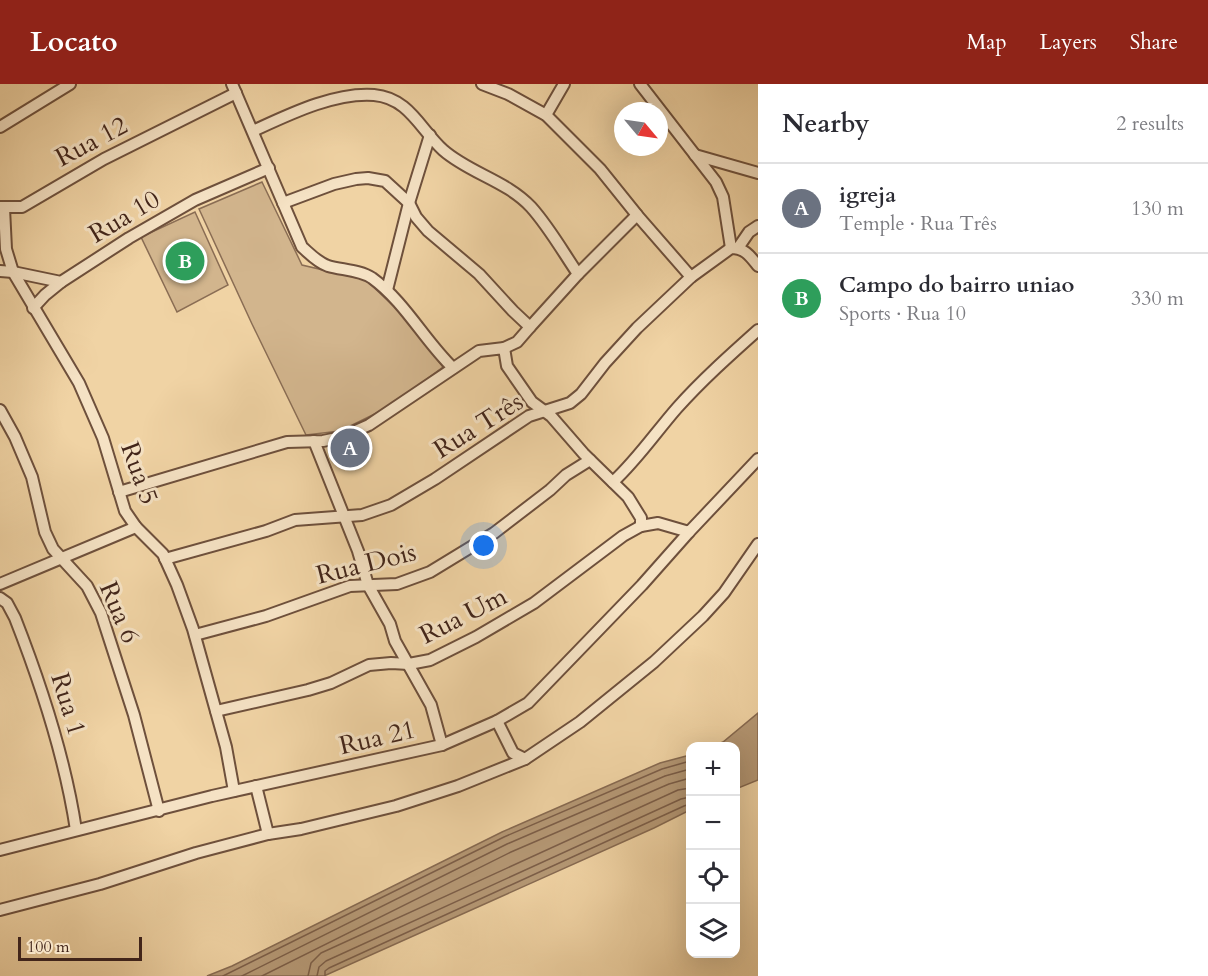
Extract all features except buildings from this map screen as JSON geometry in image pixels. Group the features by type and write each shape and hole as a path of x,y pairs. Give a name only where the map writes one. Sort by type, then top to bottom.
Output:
{"street":[{"path":"0,127 70,84"},
{"path":"482,84 508,94 546,115 600,169 692,277"},
{"path":"546,115 564,84"},
{"path":"640,84 709,171 723,197 734,248 746,252 758,266"},
{"path":"234,88 302,247 316,260 327,266 369,276 387,290 453,368"},
{"name":"Rua 12","path":"2,207 22,207 234,88"},
{"path":"253,131 314,105 346,98 374,95 395,100 451,156 513,192 530,206 578,274"},
{"path":"387,290 409,203 430,135"},
{"path":"695,155 758,173"},
{"name":"Rua 10","path":"33,308 61,282 129,238 195,200 269,168"},
{"path":"283,204 334,184 368,178 385,181 409,203 416,217 428,231 479,274 531,327"},
{"name":"Rua 5","path":"2,207 6,249 13,272 79,383 103,438 125,511 163,554 177,585 195,635 226,747 234,791"},
{"path":"119,492 287,442 342,437 369,425 479,351 504,348 517,342 578,274 637,214"},
{"name":"Rua Três","path":"165,559 266,531 295,519 362,515 391,505 435,479 503,431 529,416 570,403 581,394 637,328 692,277 734,248 758,226"},
{"path":"0,271 61,282"},
{"path":"613,482 678,407 758,330"},
{"path":"504,348 507,366 532,402 551,416 590,460 635,505 641,518 641,526 658,524 689,532"},
{"name":"Rua 6","path":"0,410 15,437 32,477 45,532 53,549 87,586 101,613 134,715 159,811"},
{"path":"314,441 358,551 368,585 390,624 395,641 431,705 442,745"},
{"name":"Rua 21","path":"0,850 234,791 442,745 497,721 528,703 642,585 758,459"},
{"name":"Rua Dois","path":"195,635 266,616 350,586 397,584 430,572 494,533 566,475 590,460"},
{"path":"0,584 136,526"},
{"name":"Rua Um","path":"216,711 308,690 331,683 369,665 409,664 430,660 476,637 534,603 623,536 641,526"},
{"path":"0,910 100,884 196,853 268,834 301,829 396,806 458,786 525,759 580,722 654,662 724,593 758,544"},
{"name":"Rua 1","path":"0,598 7,603 15,618 50,715 65,772 76,830"},
{"path":"497,721 513,753 525,759"},
{"path":"256,786 268,834"}],"shaded area":[{"path":"262,182 302,265 366,280 406,318 443,367 389,407 340,431 306,435 199,209"},
{"path":"195,212 228,285 177,312 141,237"}],"water":[{"path":"758,713 758,780 740,787 740,742 723,742"},
{"path":"686,756 686,812 654,828 324,976 207,976 232,966 502,832 660,763"}],"place":[{"name":"Campo do bairro uniao","path":"185,261"},
{"name":"igreja","path":"350,448"}]}
